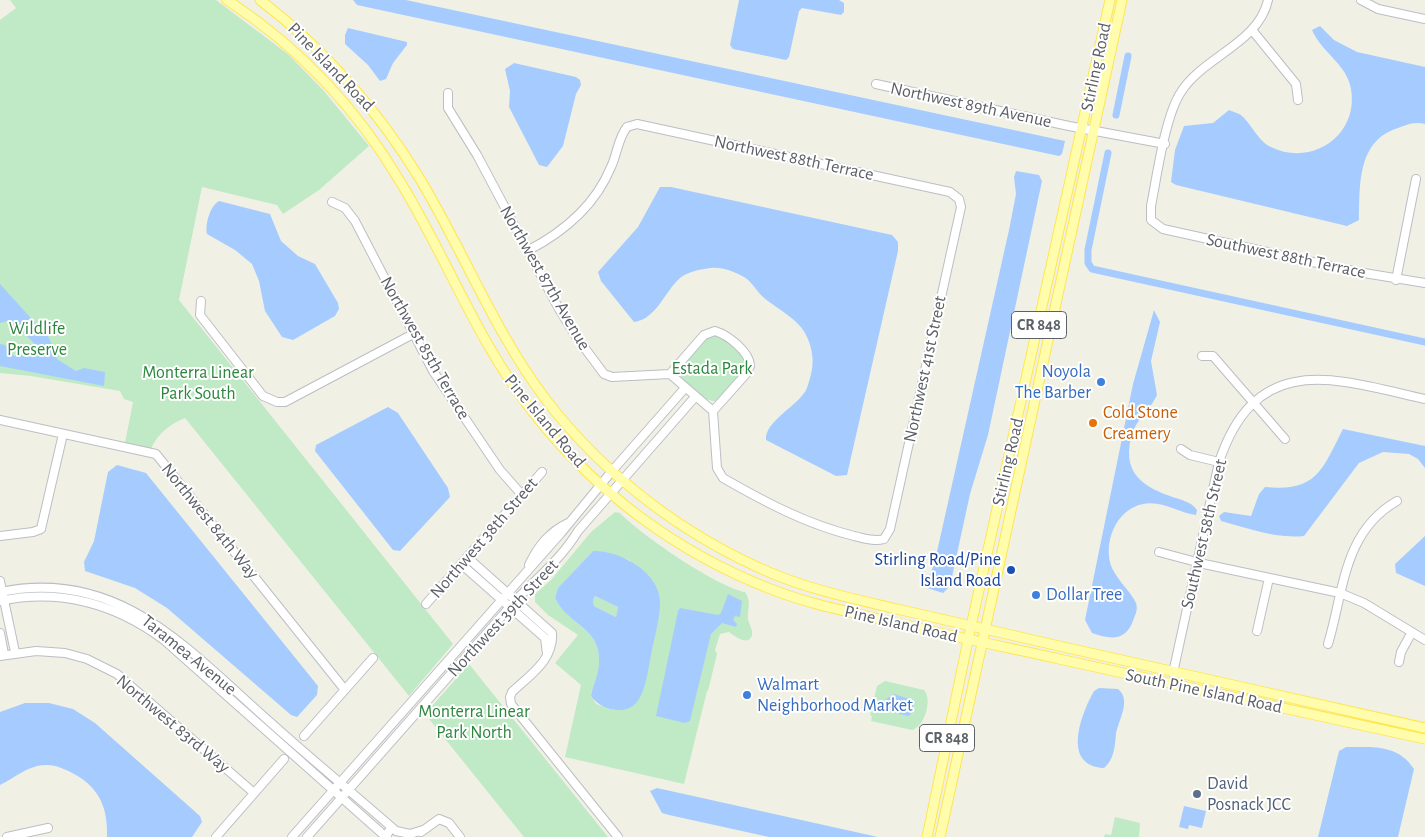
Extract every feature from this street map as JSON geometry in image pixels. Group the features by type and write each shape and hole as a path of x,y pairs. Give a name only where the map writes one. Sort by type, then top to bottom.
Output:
{"main road":[{"name":"Pine Island Road","path":"228,0 272,33 311,67 361,124 402,183 504,373 536,417 600,485 636,515 675,541 768,588 822,605 983,643"},
{"name":"Pine Island Road","path":"260,0 324,54 379,117 420,180 522,367 553,408 623,481 699,537 773,574 840,596 986,629"},
{"name":"Stirling Road","path":"927,834 971,626 1110,0"},
{"name":"Stirling Road","path":"941,835 1038,395 1122,0"},
{"path":"1104,28 1116,27"},
{"path":"1024,393 1038,395"},
{"name":"South Pine Island Road","path":"986,629 1173,673 1425,728"},
{"name":"South Pine Island Road","path":"983,643 1425,739"},
{"path":"927,834 941,835"}],"street":[{"path":"1165,144 1172,111 1185,86 1252,30 1263,17 1268,0"},
{"path":"1361,0 1378,8 1425,19"},
{"path":"1252,30 1296,84 1298,100"},
{"name":"Northwest 89th Avenue","path":"876,84 1165,144"},
{"name":"Northwest 87th Avenue","path":"448,93 448,108 477,155 527,251 575,335 599,369 610,378 670,374"},
{"name":"Northwest 88th Terrace","path":"527,251 562,230 591,202 610,170 625,125 646,126 950,192 962,197"},
{"name":"Southwest 88th Terrace","path":"1165,144 1150,212 1151,220 1163,229 1396,280 1425,283"},
{"path":"1396,280 1416,179"},
{"name":"Northwest 41st Street","path":"713,411 717,468 722,478 768,504 807,521 872,540 886,541 962,197"},
{"name":"Northwest 85th Terrace","path":"332,202 345,208 355,221 434,371 500,470 522,495"},
{"path":"201,301 200,315 263,396 277,402 285,402 414,334"},
{"path":"713,328 722,333 746,354 753,363 746,374 713,411 670,374 704,335 713,328"},
{"path":"1202,356 1213,356 1284,439"},
{"name":"Southwest 58th Street","path":"1173,673 1219,462 1226,441 1238,421 1254,403 1284,384 1315,379 1334,379 1425,399"},
{"name":"Northwest 39th Street","path":"292,837 502,600 685,388"},
{"name":"Northwest 39th Street","path":"307,837 516,600 570,544 578,531 695,397"},
{"name":"Northwest 84th Way","path":"0,420 153,453 159,457 345,690"},
{"path":"0,536 33,532 41,529 63,434"},
{"path":"1181,449 1190,455 1219,462"},
{"name":"Northwest 38th Street","path":"426,604 542,472"},
{"path":"1328,644 1351,552 1379,513 1397,501"},
{"path":"1159,552 1197,563 1340,593 1364,603 1425,640"},
{"path":"467,557 552,633 553,643 547,657 512,692 510,697 511,704 618,837"},
{"path":"461,564 545,638 548,647 547,657"},
{"path":"1257,631 1269,578"},
{"path":"0,581 1,596 15,652"},
{"name":"Taramea Avenue","path":"1,596 40,588 64,588 86,593 129,608 171,635 337,786 342,797 386,837"},
{"path":"1400,662 1401,652 1412,632"},
{"path":"0,633 2,655"},
{"name":"Northwest 83rd Way","path":"2,655 36,651 65,654 87,659 117,674 254,793"},
{"path":"304,736 373,658"},
{"path":"216,837 284,759"},
{"name":"Taramea Avenue","path":"337,786 349,789 390,826"},
{"path":"416,837 438,819 449,823 460,837"},
{"path":"386,837 390,826 406,834 423,830"},
{"path":"7,837 48,828"}],"green space":[{"path":"10,0 216,0 289,55 323,90 369,146 319,190 283,214 277,205 202,187 179,300 453,644 409,696 185,418 165,430 151,449 125,443 133,402 124,399 120,391 31,376 0,373 0,20 16,8"},
{"name":"Estada Park","path":"714,334 734,347 742,356 747,366 719,400 714,401 701,397 689,387 679,370 706,338"},
{"path":"615,512 620,513 644,534 680,559 717,581 745,592 747,596 749,602 748,619 752,635 748,640 745,640 729,632 720,634 715,650 717,654 684,784 565,757 581,685 555,663 578,635 548,615 535,602 535,594 551,580 591,532","holes":["593,551 629,560 654,583 614,710 596,704 591,696 599,666 598,650 595,641 589,633 560,607 555,598 558,588"]},
{"path":"595,596 618,607 616,617 594,606 593,600"},
{"name":"Monterra Linear Park North","path":"469,664 608,837 524,837 425,714"},
{"path":"885,681 924,690 927,694 926,713 916,728 912,730 871,721 872,716 870,715 877,686"},
{"path":"1115,817 1140,823 1139,837 1104,837 1105,834 1111,835"}],"water":[{"path":"353,0 406,0 1065,141 1062,154 1059,156 357,5"},
{"path":"739,0 839,0 844,3 844,12 841,15 802,8 799,11 789,57 786,60 733,49 730,45"},
{"path":"1320,26 1334,40 1357,52 1425,67 1425,124 1413,123 1395,129 1373,144 1363,167 1359,220 1347,226 1176,185 1171,182 1175,150 1184,126 1213,123 1229,110 1242,116 1267,145 1286,152 1302,153 1316,150 1329,143 1340,133 1348,121 1351,106 1351,89 1349,80 1344,72 1321,45 1312,30"},
{"path":"348,28 407,42 407,45 393,63 386,79 380,81 368,65 345,44 345,35"},
{"path":"514,63 576,77 580,80 581,85 576,94 563,146 547,167 539,165 509,107 510,91 505,69"},
{"path":"1016,171 1039,175 1042,181 988,435 970,494 950,586 943,593 924,587 934,565 1009,230 1016,194 1014,177"},
{"path":"660,187 671,187 892,235 898,242 898,251 847,475 836,476 766,440 771,426 797,401 807,388 813,364 812,355 809,342 801,327 791,317 762,296 747,279 732,271 719,268 707,268 690,273 674,284 654,311 641,320 634,322 601,281 598,272 638,227"},
{"path":"219,201 270,214 281,241 298,256 315,264 338,303 339,309 335,316 293,340 282,337 265,311 259,281 252,264 235,250 207,234 209,216 213,207"},
{"path":"0,284 49,338 57,359 76,371 84,368 105,372 104,386 0,366 0,344 5,345 14,356 23,355 36,345 8,321 0,323"},
{"path":"1154,310 1160,322 1151,361 1157,395 1134,428 1129,446 1129,457 1135,474 1141,481 1159,492 1188,503 1197,510 1196,515 1164,505 1150,503 1134,507 1119,520 1110,539 1109,559 1115,573 1134,599 1137,609 1131,626 1123,635 1106,637 1092,633 1085,620 1133,384"},
{"path":"388,407 398,413 448,488 450,497 400,551 393,550 315,451 316,445"},
{"path":"1343,429 1425,446 1425,468 1418,459 1409,454 1383,452 1359,463 1304,536 1283,536 1251,530 1221,521 1219,516 1224,512 1251,516 1259,494 1265,487 1282,488 1307,482 1323,467"},
{"path":"117,465 146,473 318,686 317,695 297,717 291,715 167,608 135,588 85,571 84,562 94,541 108,472"},
{"path":"1425,536 1425,586 1396,573 1395,564"},
{"path":"593,551 614,554 626,559 646,572 653,581 658,591 660,602 658,622 645,686 637,702 632,707 612,710 600,705 591,696 599,666 598,650 595,641 589,633 560,607 555,598 558,588","holes":["595,596 618,607 616,617 594,606 593,600"]},
{"path":"728,594 742,601 740,617 735,616 733,620 737,624 736,627 722,623 711,634 690,721 685,723 656,716 678,611 680,608 718,615 721,613"},
{"path":"1099,688 1118,689 1124,699 1113,752 1110,761 1104,768 1091,765 1082,758 1078,737 1084,712 1094,691"},
{"path":"894,694 914,702 911,714 908,716 884,710 885,700"},
{"path":"25,703 49,703 73,709 95,723 200,816 202,822 192,837 107,837 106,817 97,793 73,773 58,767 46,765 33,767 0,785 0,712"},
{"path":"1346,747 1375,747 1393,751 1408,761 1414,769 1398,837 1318,837 1339,751"},
{"path":"657,788 878,837 769,837 669,815 662,813 650,791"},
{"path":"1184,806 1206,811 1202,828 1189,825 1188,829 1179,827"}],"waterway":[{"path":"1116,115 1128,56"},
{"path":"1108,153 1088,250 1088,263 1092,269 1425,342"}],"place":[{"name":"Noyola The Barber","path":"1101,382"},
{"name":"Cold Stone Creamery","path":"1093,423"},
{"name":"Stirling Road/Pine Island Road","path":"1011,570"},
{"name":"Dollar Tree","path":"1036,595"},
{"name":"Walmart Neighborhood Market","path":"747,695"},
{"name":"David Posnack JCC","path":"1197,794"}],"park label":[{"name":"Wildlife Preserve","path":"37,339"},
{"name":"Monterra Linear Park South","path":"198,383"}]}
